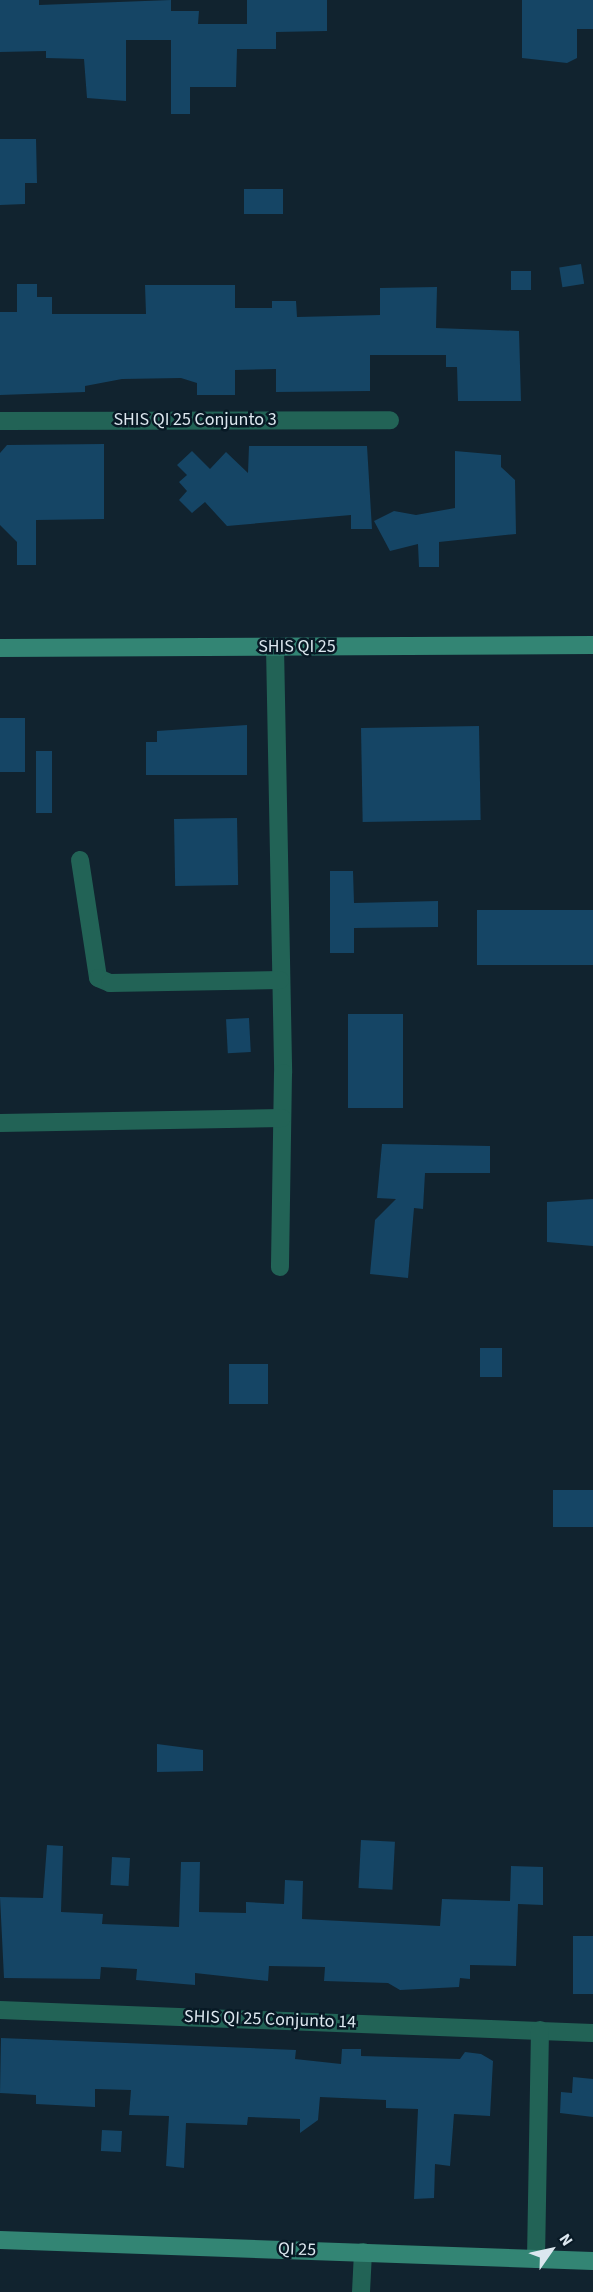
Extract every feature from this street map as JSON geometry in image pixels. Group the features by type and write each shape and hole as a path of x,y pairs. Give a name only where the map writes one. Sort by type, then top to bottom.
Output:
{"street":[{"name":"SHIS QI 25 Conjunto 3","path":"0,421 390,420"},
{"name":"SHIS QI 25","path":"0,648 593,645"},
{"path":"274,647 282,1118 280,1267"},
{"path":"80,860 98,978 110,984 280,980"},
{"path":"0,1123 282,1118"},
{"name":"SHIS QI 25 Conjunto 14","path":"0,2010 593,2033"},
{"path":"536,2259 540,2030"},
{"name":"QI 25","path":"0,2240 593,2261"},
{"path":"361,2292 363,2252"}],"building":[{"path":"0,0 39,0 39,5 171,0 171,11 199,11 198,24 247,24 247,0 327,0 327,31 276,32 276,49 237,49 236,87 190,87 190,114 171,114 171,40 126,40 126,101 87,98 84,59 46,58 46,51 0,52"},
{"path":"522,0 593,0 593,29 577,29 577,58 567,63 522,58"},
{"path":"0,139 36,139 37,183 25,183 25,204 0,205"},
{"path":"244,189 283,189 283,214 244,214"},
{"path":"581,264 584,284 562,287 559,267"},
{"path":"511,271 531,271 531,290 511,290"},
{"path":"17,284 37,284 37,297 52,297 52,314 146,314 145,285 235,285 235,308 272,308 272,301 296,301 297,317 380,315 380,288 437,287 436,328 519,331 521,401 458,401 457,367 446,367 446,355 370,355 370,391 276,392 276,369 235,370 235,395 197,395 197,383 181,378 122,379 85,386 85,392 0,395 0,312 17,312"},
{"path":"104,444 104,519 36,520 36,565 17,565 17,542 0,525 0,453 7,445"},
{"path":"249,446 367,446 372,529 351,529 351,515 227,526 205,502 192,513 179,500 187,491 179,482 187,475 177,465 192,451 210,469 226,452 248,473"},
{"path":"455,451 501,455 501,467 515,480 516,534 439,542 439,567 419,567 418,544 390,551 374,521 394,511 416,515 455,508"},
{"path":"0,718 25,718 25,772 0,772"},
{"path":"247,725 247,775 146,775 146,742 157,742 157,731"},
{"path":"479,726 481,820 363,822 361,728"},
{"path":"36,751 52,751 52,813 36,813"},
{"path":"237,818 238,885 175,886 174,819"},
{"path":"330,871 353,871 354,903 438,901 438,927 354,928 354,953 330,953"},
{"path":"477,910 593,910 593,965 477,965"},
{"path":"348,1014 403,1014 403,1108 348,1108"},
{"path":"249,1018 251,1052 228,1053 226,1019"},
{"path":"382,1144 490,1146 490,1173 425,1173 423,1209 414,1208 408,1278 370,1274 375,1220 396,1199 377,1198"},
{"path":"593,1199 593,1246 547,1242 547,1202"},
{"path":"480,1348 502,1348 502,1377 480,1377"},
{"path":"229,1364 268,1364 268,1404 229,1404"},
{"path":"553,1490 593,1490 593,1527 553,1527"},
{"path":"157,1744 203,1750 203,1771 157,1772"},
{"path":"361,1840 395,1842 392,1890 358,1888"},
{"path":"47,1845 63,1846 61,1912 103,1914 102,1924 179,1927 181,1862 200,1862 199,1912 246,1913 246,1902 284,1904 285,1880 303,1881 302,1919 440,1926 442,1899 510,1901 511,1866 543,1867 543,1905 518,1904 516,1966 470,1965 470,1979 460,1978 459,1987 400,1990 388,1983 324,1981 325,1967 269,1966 268,1981 195,1973 195,1985 136,1980 137,1969 101,1967 100,1979 4,1978 0,1897 43,1898"},
{"path":"112,1857 130,1858 129,1886 111,1885"},
{"path":"573,1936 593,1936 593,1994 573,1994"},
{"path":"1,2038 296,2050 295,2059 341,2064 342,2049 361,2049 361,2056 460,2059 465,2052 481,2054 493,2061 490,2116 454,2114 450,2166 435,2164 434,2198 414,2199 418,2109 386,2108 386,2100 320,2097 318,2120 300,2133 300,2119 248,2117 247,2125 186,2123 184,2168 166,2166 169,2116 129,2115 131,2090 95,2089 95,2107 36,2104 36,2095 0,2093"},
{"path":"573,2077 593,2079 593,2117 560,2113 561,2092 572,2093"},
{"path":"102,2130 122,2131 121,2152 101,2151"}]}
